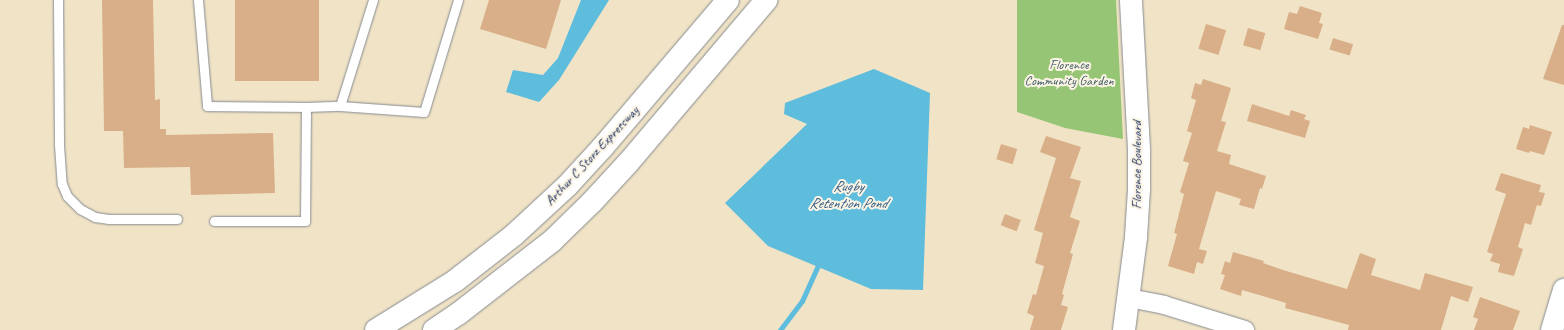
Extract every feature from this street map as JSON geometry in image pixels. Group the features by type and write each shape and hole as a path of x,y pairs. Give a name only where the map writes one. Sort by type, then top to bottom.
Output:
{"main road":[{"name":"Arthur C Storz Expressway","path":"376,330 455,280 514,235 567,186 607,142 728,0"},
{"name":"Arthur C Storz Expressway","path":"434,330 458,314 540,251 592,202 628,164 766,0"},
{"name":"Florence Boulevard","path":"1124,330 1136,230 1139,148 1131,0"},
{"path":"1552,330 1564,290"}],"street":[{"path":"1129,298 1164,305 1245,330"}],"lane":[{"path":"58,0 59,145 62,184 67,196 80,209 95,217 109,219 178,219"},
{"path":"198,0 207,106 340,106 424,112 458,0"},
{"path":"340,106 373,0"},
{"path":"214,222 305,221 306,107"}],"green space":[{"name":"Florence Community Garden","path":"1017,0 1116,0 1123,139 1065,128 1017,112"}],"water":[{"path":"581,0 609,0 559,80 539,102 506,92 513,70 543,75 558,58"},
{"name":"Rugby Retention Pond","path":"874,69 930,93 923,290 871,289 768,246 725,203 807,124 784,114 785,103"}],"building":[{"path":"102,0 153,0 155,100 160,99 160,129 166,129 166,135 273,133 275,193 191,195 190,167 124,168 123,131 104,131"},
{"path":"235,0 319,0 319,81 235,81"},
{"path":"489,0 561,0 546,49 480,29"},
{"path":"1300,6 1322,13 1319,23 1323,24 1318,39 1284,29 1289,12 1297,14"},
{"path":"1206,24 1226,30 1218,55 1198,49"},
{"path":"1562,25 1564,25 1564,85 1543,79"},
{"path":"1248,28 1265,33 1260,50 1243,45"},
{"path":"1333,38 1353,44 1350,56 1329,49"},
{"path":"1203,79 1231,88 1221,121 1226,122 1217,151 1231,155 1229,164 1266,176 1262,189 1260,188 1254,209 1239,205 1241,199 1216,191 1199,249 1207,251 1203,264 1197,262 1194,274 1168,266 1177,234 1174,233 1184,194 1180,192 1189,163 1183,161 1192,133 1187,131 1196,100 1191,98 1195,83 1201,85"},
{"path":"1252,104 1289,116 1291,110 1306,115 1304,119 1310,121 1305,138 1247,121"},
{"path":"1530,125 1552,132 1544,155 1516,149 1523,127 1529,129"},
{"path":"1046,136 1081,147 1070,178 1081,181 1070,217 1080,221 1070,253 1073,254 1062,294 1064,295 1061,305 1068,307 1061,330 1030,330 1034,316 1027,313 1033,294 1036,295 1044,266 1035,263 1043,233 1034,230 1056,158 1040,152"},
{"path":"1001,144 1017,149 1013,164 996,159"},
{"path":"1501,173 1541,185 1539,192 1545,193 1541,206 1537,205 1531,225 1525,223 1518,247 1523,249 1514,276 1498,272 1500,264 1490,261 1493,254 1487,252 1506,194 1495,190"},
{"path":"1005,214 1021,220 1017,231 1001,225"},
{"path":"1233,252 1264,261 1263,263 1283,270 1347,289 1360,253 1376,259 1371,275 1420,290 1425,273 1473,287 1468,302 1451,296 1441,330 1348,330 1349,325 1285,308 1286,303 1242,290 1241,296 1220,289 1225,275 1221,274 1225,261 1230,263"},
{"path":"1480,297 1520,311 1513,330 1474,330 1478,319 1473,317"}],"waterway":[{"path":"780,330 802,301 820,261"}]}
